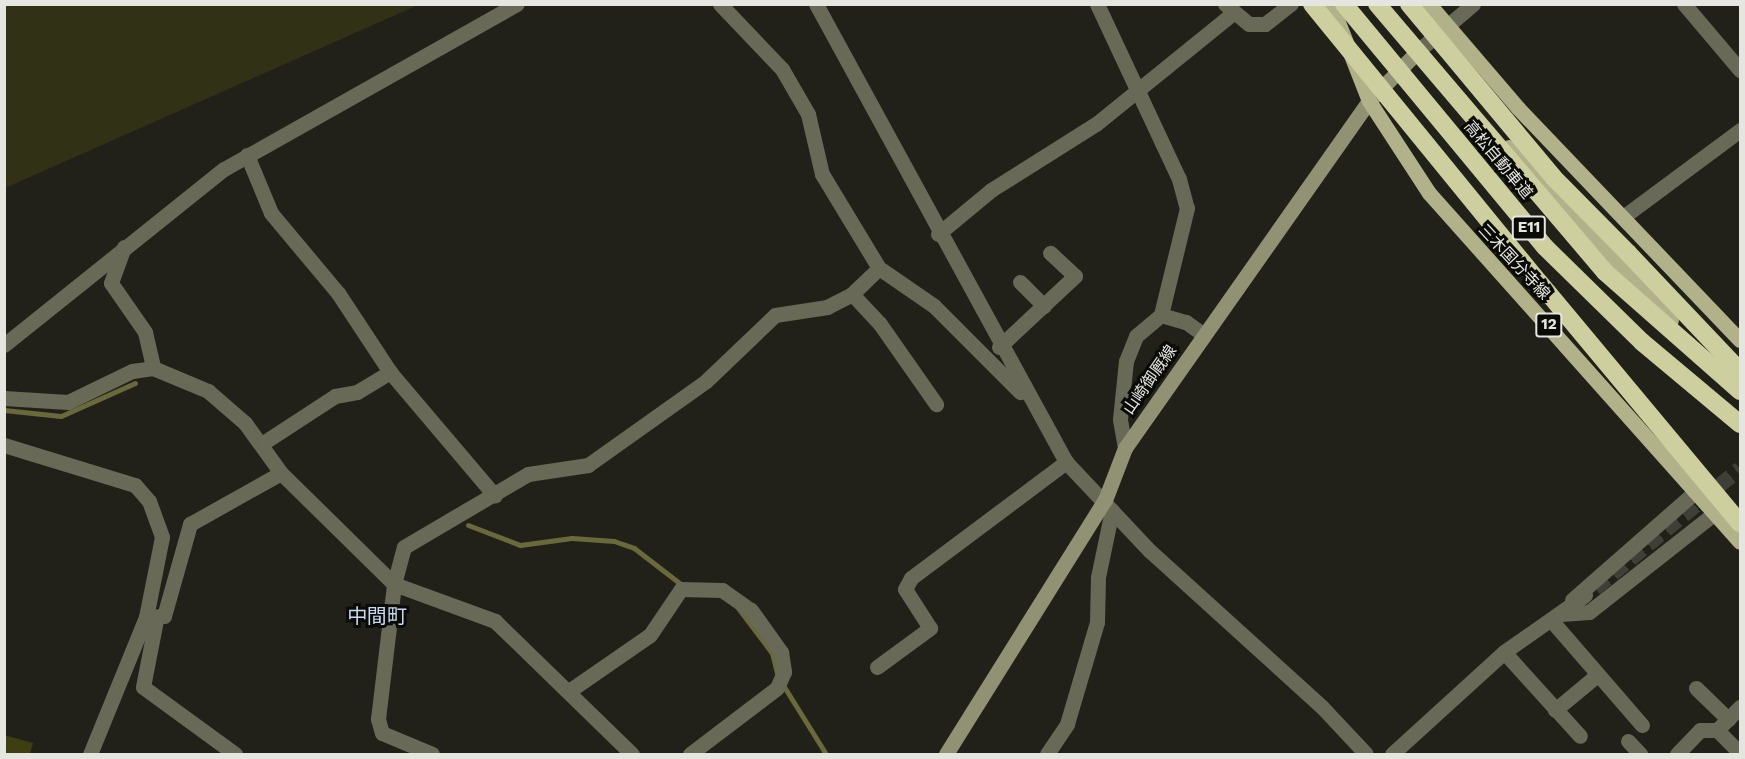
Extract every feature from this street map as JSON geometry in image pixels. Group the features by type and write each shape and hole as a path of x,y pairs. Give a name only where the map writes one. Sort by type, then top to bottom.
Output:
{"highway":[{"path":"1312,4 1740,524"},
{"name":"高松自動車道","path":"1344,4 1545,247 1674,372 1740,424"},
{"name":"高松自動車道","path":"1377,4 1605,272 1740,391"},
{"path":"1409,4 1553,177 1740,372"}],"main road":[{"name":"三木国分寺線","path":"1331,4 1368,101 1397,149 1463,235 1740,542"},
{"path":"1389,4 1419,50 1740,398"},
{"path":"1429,4 1446,27 1740,340"},
{"name":"山崎御厩線","path":"945,754 1109,505 1125,448 1368,101 1419,50"}],"street":[{"path":"4,345 124,247 247,155 517,4"},
{"path":"720,4 782,69 808,114 834,198 879,268 933,306 1027,398"},
{"path":"816,4 999,347 1066,462 1366,754"},
{"path":"1097,4 1179,179 1187,208 1161,315 1136,336 1126,361 1120,419 1125,448"},
{"path":"938,234 991,190 1058,153 1136,91 1229,9 1249,24 1265,24 1291,4"},
{"path":"1419,50 1473,4"},
{"path":"1684,4 1740,70"},
{"path":"1623,217 1740,130"},
{"path":"247,155 271,213 338,293 390,372 495,496"},
{"path":"124,247 111,283 145,332 153,368"},
{"path":"999,347 1075,276 1050,253"},
{"path":"432,754 382,733 378,719 394,584 404,547 495,496 528,474 588,465 706,381 775,315 827,307 852,294 879,268"},
{"path":"1020,282 1044,306"},
{"path":"852,294 880,324 936,404"},
{"path":"1161,315 1186,322 1204,335"},
{"path":"4,398 68,402 132,370 153,368 208,391 263,443 281,473 394,584 495,621 632,754"},
{"path":"263,443 335,396 357,392 390,372"},
{"path":"4,445 118,478 149,501 162,537 143,687 235,754"},
{"path":"877,667 930,628 905,589 911,578 1066,462"},
{"path":"151,619 164,616 190,524 281,473"},
{"path":"1556,617 1586,584 1696,491"},
{"path":"1047,754 1067,724 1097,622 1098,578 1109,505"},
{"path":"1556,617 1589,612 1715,513"},
{"path":"568,691 650,634 681,589 722,590 751,610 781,652 784,672 777,688 690,754"},
{"path":"1392,754 1504,652 1585,595"},
{"path":"1556,617 1594,664 1596,676 1642,725"},
{"path":"90,754 151,619"},
{"path":"1504,652 1580,736"},
{"path":"1555,710 1596,676"},
{"path":"1696,688 1740,753"},
{"path":"1677,754 1700,730 1723,725 1740,707"},
{"path":"1628,741 1640,754"}],"shaded area":[{"path":"5,4 418,4 418,5 5,188"}],"building":[{"path":"4,735 33,743 30,754 4,754"}],"waterway":[{"path":"4,410 61,416 135,383"},
{"path":"468,525 520,545 572,538 614,541 634,548 682,585"},
{"path":"738,608 772,653 778,677"},
{"path":"783,685 826,754"}],"tunnel":[{"path":"1595,588 1740,468"}],"district":[{"name":"中間町","path":"377,616"}]}
